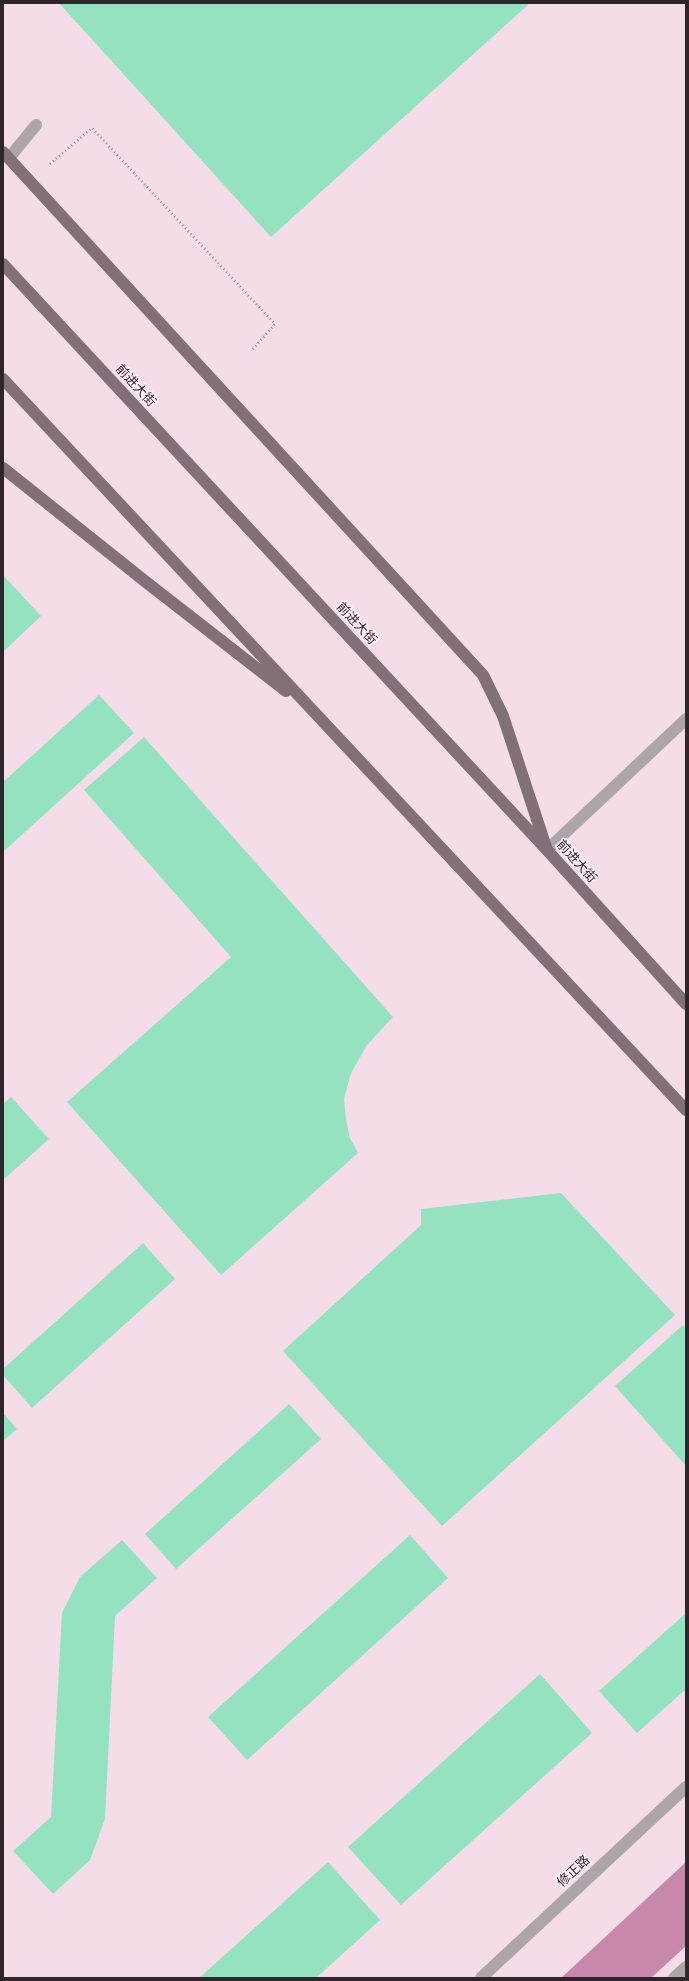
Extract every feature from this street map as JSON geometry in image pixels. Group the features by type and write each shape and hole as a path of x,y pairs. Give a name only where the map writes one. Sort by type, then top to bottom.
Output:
{"main road":[{"path":"6,155 483,675 504,716 547,850"},
{"name":"前进大街","path":"3,264 547,850 686,1004"},
{"path":"3,379 686,1110"},
{"path":"3,468 146,582 316,713"}],"street":[{"path":"6,155 27,138 36,125"},
{"path":"547,850 686,719"},
{"name":"修正路","path":"481,1978 686,1787"},
{"path":"674,1978 686,1967"}],"path":[{"path":"50,164 92,128 275,324 251,351"}],"shaded area":[{"path":"686,1862 686,1946 651,1978 561,1978"}],"building":[{"path":"59,3 530,3 271,237"},
{"path":"3,575 41,616 3,652"},
{"path":"99,695 134,733 3,852 3,782"},
{"path":"144,737 393,1017 367,1045 351,1073 344,1099 346,1120 350,1138 358,1153 221,1275 67,1102 231,957 84,790"},
{"path":"11,1097 49,1139 3,1180 3,1104"},
{"path":"561,1193 675,1315 442,1526 283,1351 421,1225 421,1209"},
{"path":"143,1243 175,1279 32,1408 3,1375 3,1369"},
{"path":"683,1325 686,1328 686,1466 615,1386"},
{"path":"289,1404 321,1439 176,1569 145,1534"},
{"path":"3,1413 17,1429 3,1441"},
{"path":"410,1535 448,1578 247,1760 208,1717"},
{"path":"122,1540 157,1578 115,1616 105,1819 90,1860 53,1894 13,1851 51,1817 62,1613 80,1577"},
{"path":"686,1613 686,1689 637,1733 599,1691"},
{"path":"540,1674 592,1733 401,1905 348,1847"},
{"path":"328,1862 380,1920 316,1978 199,1978"}]}
